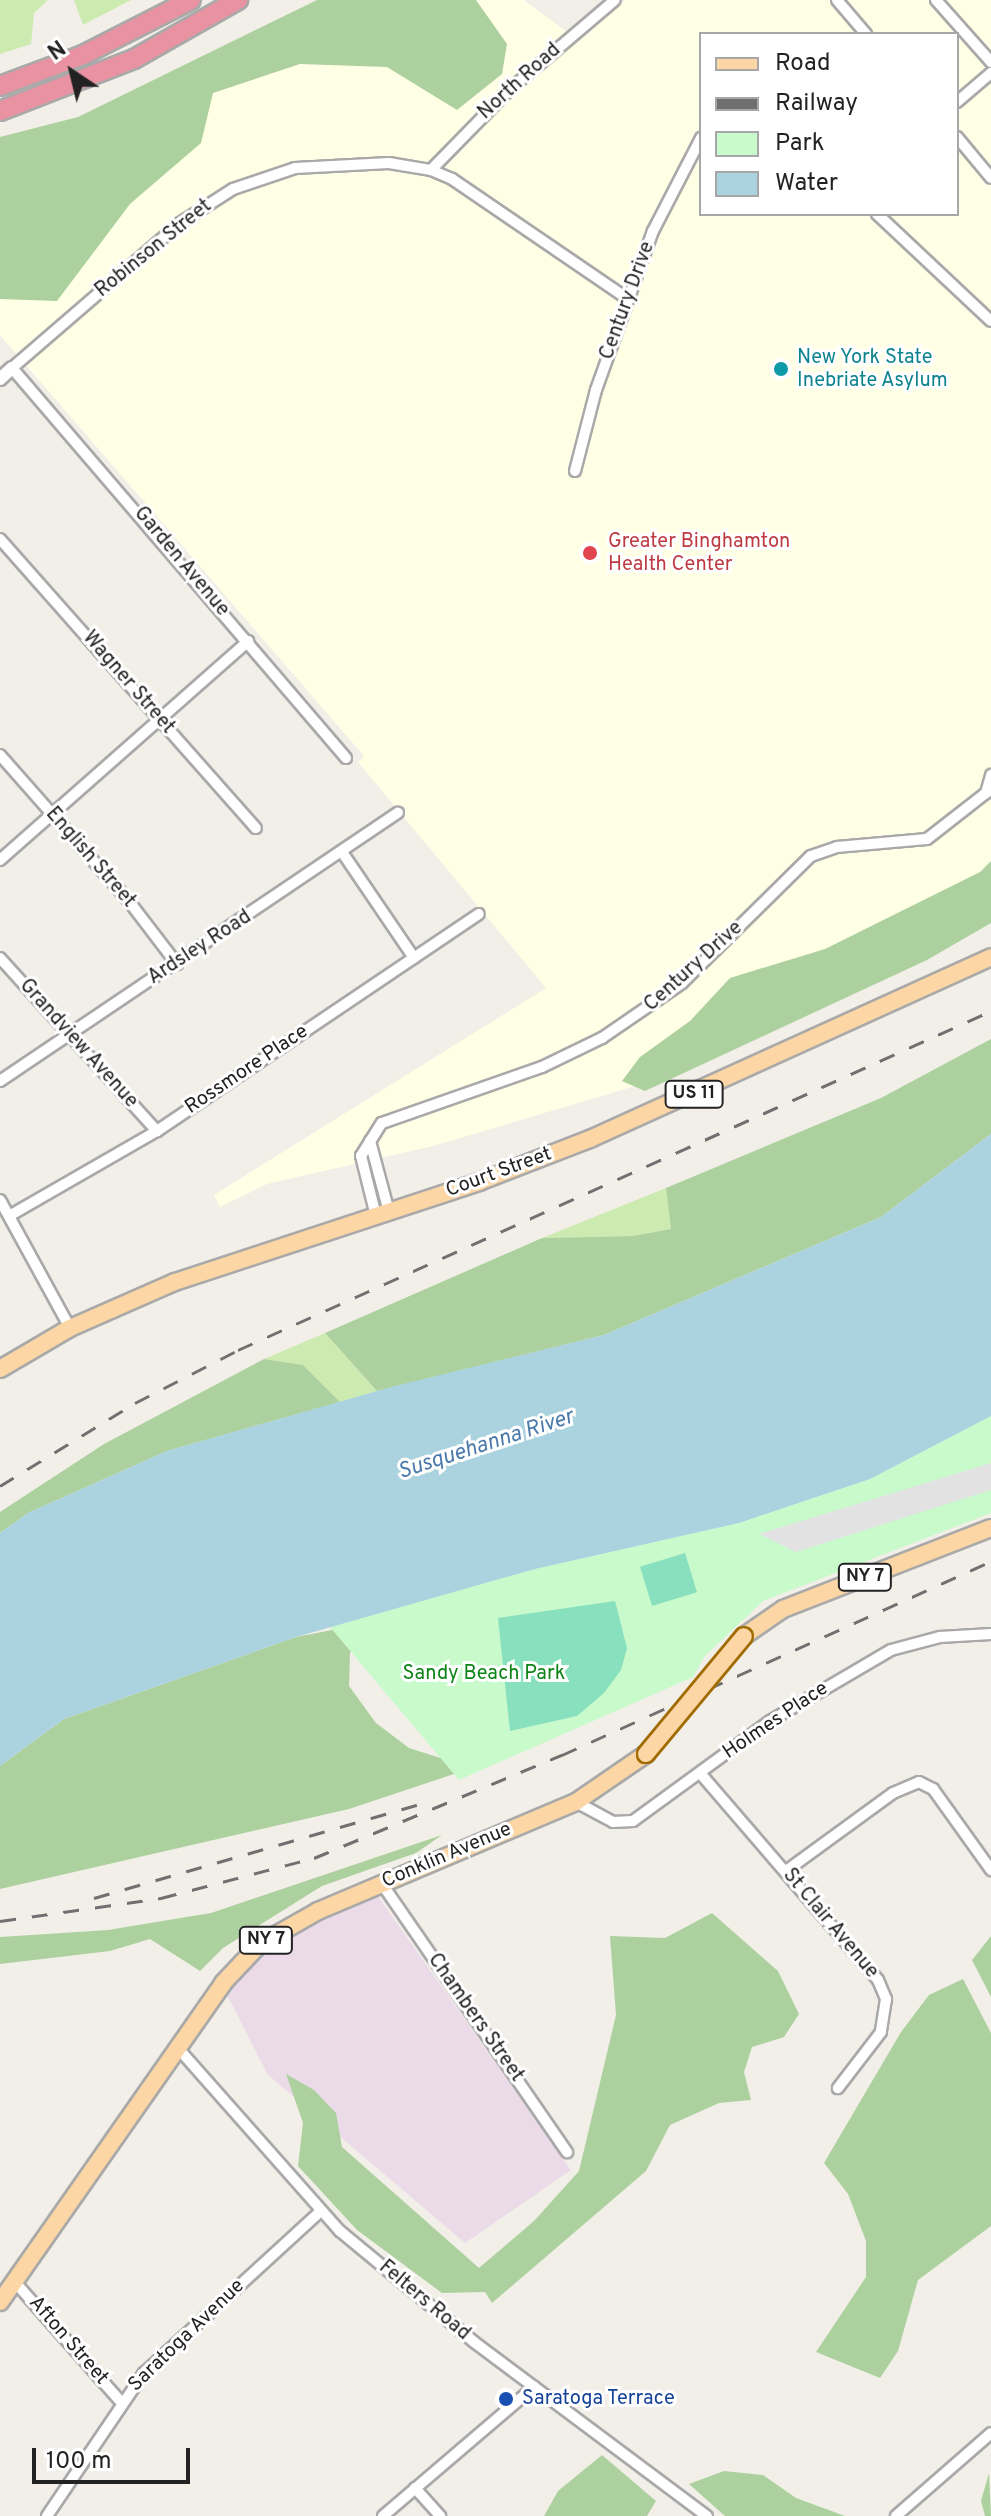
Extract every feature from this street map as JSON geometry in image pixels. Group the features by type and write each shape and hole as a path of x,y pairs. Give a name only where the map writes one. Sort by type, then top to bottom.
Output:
{"highway":[{"path":"0,86 83,55 191,0"},
{"path":"0,111 134,59 238,0"}],"main road":[{"name":"Court Street","path":"0,1369 70,1328 175,1282 383,1214 590,1139 991,957"},
{"name":"Conklin Avenue","path":"0,2302 223,1983 260,1944 382,1884 576,1802 646,1754 744,1636 783,1609 991,1528"}],"street":[{"name":"North Road","path":"431,170 508,91 614,0"},
{"path":"837,0 864,32"},
{"path":"936,0 991,62"},
{"path":"959,100 991,73"},
{"path":"959,139 991,178"},
{"name":"Century Drive","path":"575,471 628,299 653,231 699,142"},
{"name":"Robinson Street","path":"0,379 180,223 233,189 295,168 389,163 431,170 452,179 628,299"},
{"path":"879,216 991,321"},
{"name":"Garden Avenue","path":"12,368 346,758"},
{"name":"Wagner Street","path":"0,539 256,828"},
{"path":"0,860 248,641"},
{"name":"English Street","path":"0,755 177,964"},
{"name":"Century Drive","path":"383,1214 361,1162 370,1138 389,1120 542,1067 635,1019 682,983 818,852 927,839 988,791 991,775"},
{"name":"Ardsley Road","path":"0,1081 398,813"},
{"path":"342,852 414,958"},
{"name":"Rossmore Place","path":"9,1216 157,1131 479,914"},
{"name":"Grandview Avenue","path":"0,958 157,1131"},
{"path":"0,1200 70,1328"},
{"name":"Holmes Place","path":"576,1802 613,1822 633,1821 770,1721 891,1650 940,1637 991,1634"},
{"name":"St Clair Avenue","path":"700,1773 870,1967 886,1999 881,2032 838,2088"},
{"path":"786,1871 893,1793 919,1782 933,1789 991,1870"},
{"name":"Chambers Street","path":"382,1884 567,2152"},
{"name":"Felters Road","path":"177,2047 320,2212 534,2387 707,2516"},
{"name":"Saratoga Avenue","path":"47,2516 120,2401 191,2328 320,2212"},
{"name":"Afton Street","path":"14,2281 120,2401"},
{"path":"383,2516 534,2387"},
{"path":"896,2516 991,2433"},
{"path":"415,2488 440,2516"}],"shaded area":[{"name":"Greater Binghamton Health Center","path":"339,0 524,0 579,41 625,0 991,0 991,886 966,919 632,1087 433,1146 267,1184 220,1207 214,1195 546,988 358,762 364,756 0,335 0,161"},
{"path":"991,1463 991,1490 796,1552 759,1534"},
{"path":"377,1895 571,2170 465,2243 268,2075 226,1993 274,1944"}],"green space":[{"path":"0,0 48,0 34,13 31,44 0,54"},
{"path":"74,0 131,0 83,25"},
{"path":"317,0 476,0 507,44 502,74 457,110 387,67 300,64 213,93 201,143 130,204 57,301 0,299 0,137 78,117"},
{"path":"991,861 991,923 927,960 645,1091 622,1081 640,1057 690,1021 730,978 825,949 980,872"},
{"path":"991,1039 991,1134 881,1217 604,1335 377,1391 325,1333 542,1238 633,1236 671,1229 666,1188 881,1098"},
{"path":"666,1188 672,1229 633,1236 542,1238"},
{"path":"325,1333 377,1391 340,1402 303,1365 264,1359"},
{"path":"264,1359 303,1365 340,1402 167,1451 28,1513 0,1533 0,1512 104,1444"},
{"name":"Sandy Beach Park","path":"991,1416 991,1513 763,1601 705,1656 693,1677 459,1780 330,1627 535,1569 739,1523 870,1479"},
{"path":"685,1553 697,1592 652,1606 640,1567"},
{"path":"615,1601 627,1648 621,1670 604,1693 577,1716 510,1731 498,1618"},
{"path":"404,1616 364,1634 350,1653 349,1686 376,1723 409,1748 472,1768 349,1809 0,1889 0,1766 64,1719 296,1637"},
{"path":"442,1835 416,1853 322,1886 223,1948 200,1971 150,1939 110,1951 0,1964 0,1937 108,1930 211,1913"},
{"path":"712,1913 778,1971 799,2014 784,2037 752,2047 744,2072 751,2100 719,2103 670,2125 646,2171 492,2303 485,2292 442,2293 357,2230 298,2166 303,2123 286,2074 314,2090 336,2113 342,2147 479,2268 534,2221 579,2171 616,2015 610,1936 665,1938"},
{"path":"991,1936 991,1997 972,1960"},
{"path":"963,1979 991,2033 991,2226 918,2280 898,2351 880,2378 816,2352 866,2277 866,2241 848,2194 824,2163 901,2032 929,1995"},
{"path":"602,2455 656,2501 647,2516 544,2516 558,2491"},
{"path":"724,2471 763,2475 796,2498 845,2516 725,2516 689,2484"},
{"path":"989,2473 991,2516 985,2516 981,2501"}],"water":[{"name":"Susquehanna River","path":"991,1134 991,1416 870,1479 739,1523 535,1569 296,1637 64,1719 0,1766 0,1533 28,1513 167,1451 391,1387 604,1335 881,1217"}],"railway":[{"path":"0,1486 135,1403 238,1350 991,1011"},
{"path":"0,1921 161,1898 314,1858 562,1755 991,1561"},
{"path":"94,1898 429,1801"}],"place":[{"name":"New York State Inebriate Asylum","path":"781,369"},
{"name":"Greater Binghamton Health Center","path":"590,553"},
{"name":"Saratoga Terrace","path":"506,2399"}]}
